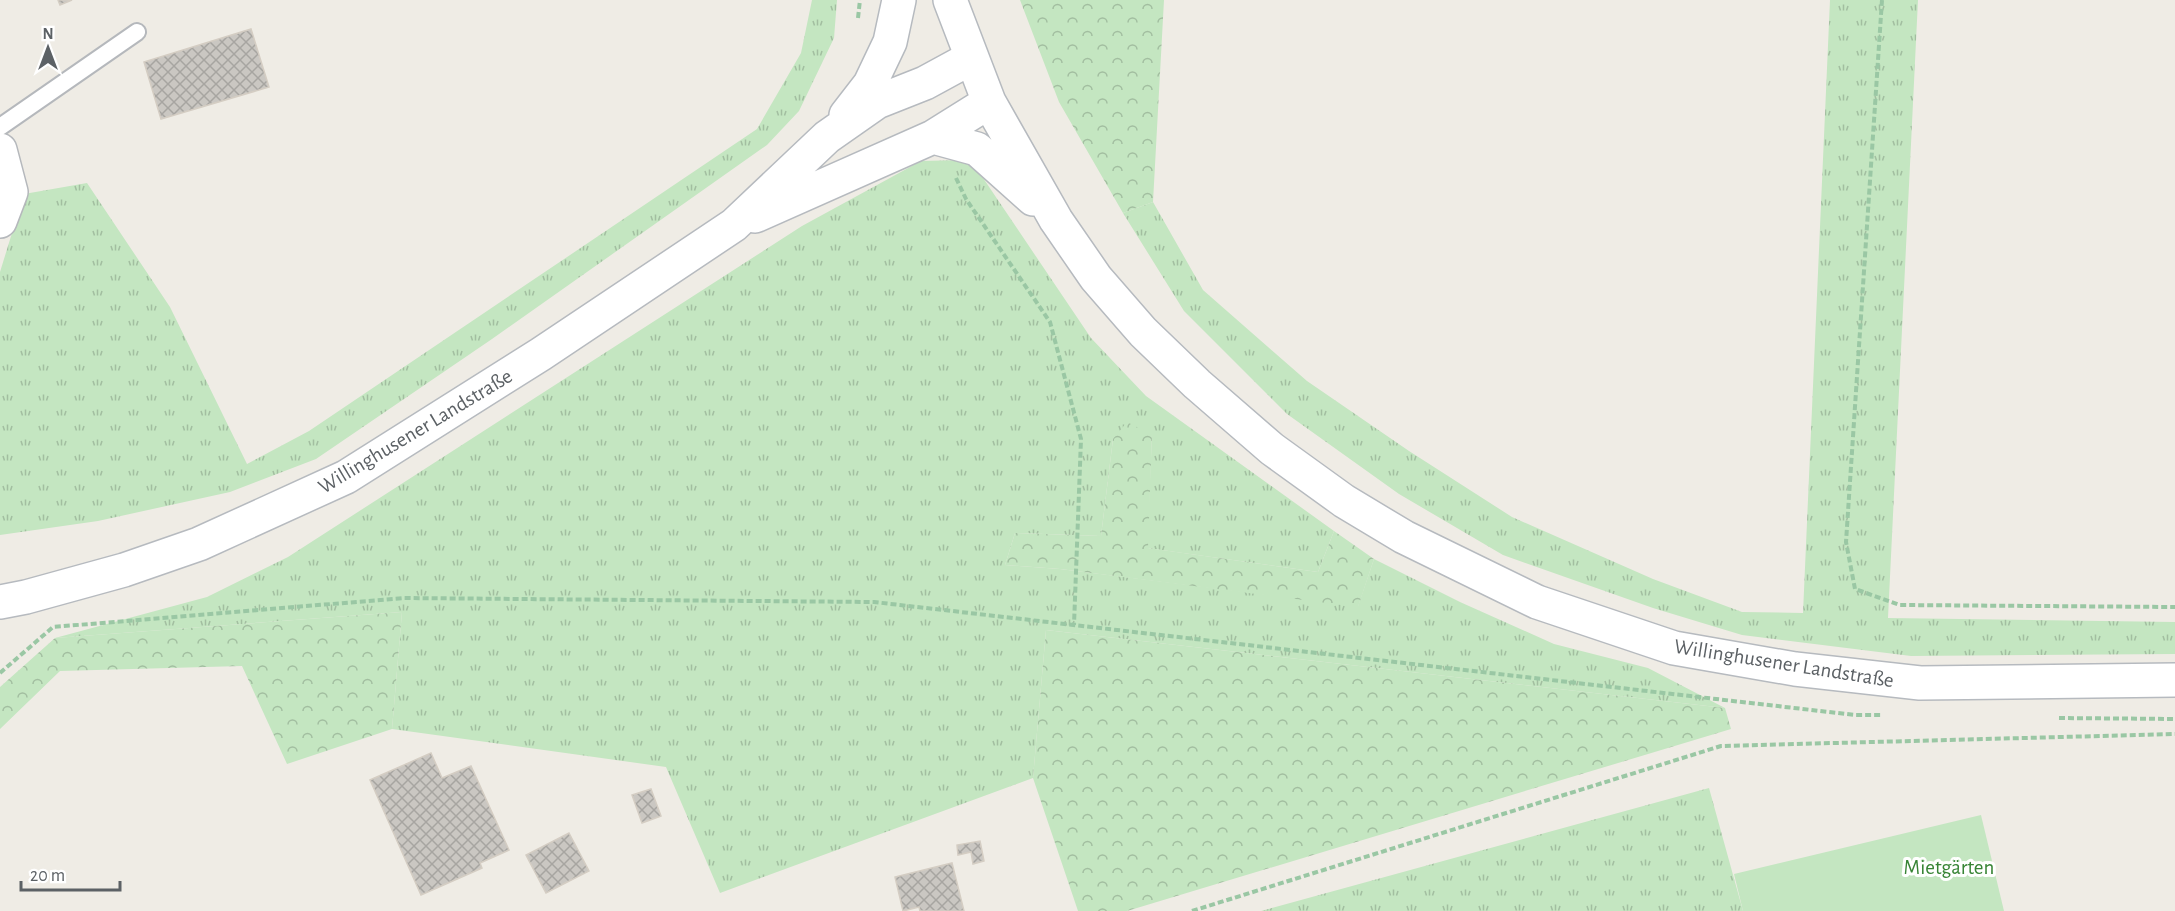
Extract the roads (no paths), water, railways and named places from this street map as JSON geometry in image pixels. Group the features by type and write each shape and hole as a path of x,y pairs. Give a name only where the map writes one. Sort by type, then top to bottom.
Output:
{"main road":[{"path":"827,136 870,84 890,42 899,0"},
{"path":"950,0 980,79"},
{"name":"Willinghusener Landstraße","path":"734,225 827,136 877,102 925,82 980,79"},
{"name":"Willinghusener Landstraße","path":"0,602 124,570 199,544 346,477 541,354 734,225 933,137 980,79"},
{"name":"Willinghusener Landstraße","path":"980,79 1056,220 1096,278 1143,332 1197,384 1272,449 1344,501 1404,537 1537,602 1674,648 1795,669 1920,683 2175,680"},
{"path":"933,137 977,149 1056,220"},
{"path":"0,150 11,192 0,220"}],"lane":[{"path":"0,127 137,32"}],"park label":[{"name":"Mietgärten","path":"1949,867"}]}
